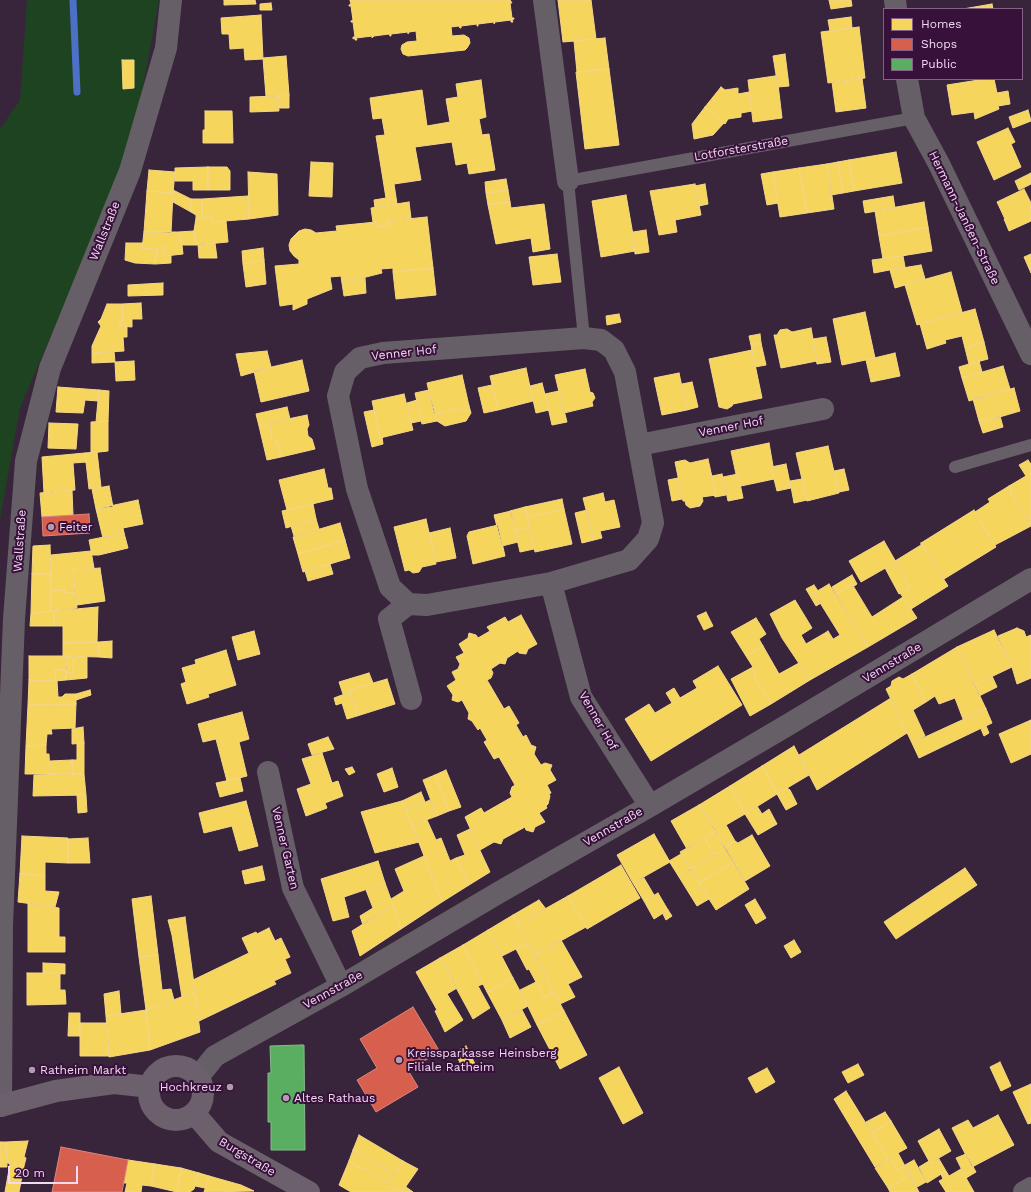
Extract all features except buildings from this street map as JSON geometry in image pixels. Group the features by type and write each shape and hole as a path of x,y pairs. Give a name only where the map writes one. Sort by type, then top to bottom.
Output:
{"street":[{"name":"Wallstraße","path":"0,1106 2,925 14,619 26,461 50,368 130,171 166,48 171,0"},
{"path":"544,0 568,181"},
{"name":"Hermann-Janßen-Straße","path":"907,80 914,118 942,171 1031,354"},
{"name":"Venner Hof","path":"584,338 601,340 614,350 625,372 653,523 648,539 628,560 551,583 427,605 408,604 390,587 357,489 338,396 345,372 360,358 383,353 584,338"},
{"name":"Venner Hof","path":"639,445 823,409"},
{"name":"Vennstraße","path":"198,1077 215,1056 341,986 505,889 650,806 1030,581"},
{"name":"Venner Hof","path":"551,583 581,697 650,806"},
{"path":"408,604 389,619 411,699"},
{"name":"Venner Garten","path":"268,772 293,888 341,986"},
{"path":"171,1066 181,1066 191,1070 198,1077 202,1084 203,1092 202,1099 194,1113 187,1117 170,1119 162,1116 156,1110 149,1095 150,1087 154,1078 161,1070 171,1066"},
{"path":"0,1106 56,1091 114,1083 150,1087"},
{"name":"Burgstraße","path":"194,1113 219,1142 309,1192"},
{"path":"1024,1192 1031,1188"}],"lane":[{"name":"Lotforsterstraße","path":"568,181 914,118"},
{"path":"568,181 584,338"},
{"path":"955,467 1031,445"}],"green space":[{"path":"27,0 159,0 142,92 115,186 20,408 0,519 0,129 20,100"}],"waterway":[{"path":"73,0 77,92"}],"place":[{"name":"Feiter","path":"51,527"},
{"name":"Kreissparkasse Heinsberg Filiale Ratheim","path":"399,1060"},
{"name":"Ratheim Markt","path":"32,1070"},
{"name":"Hochkreuz","path":"230,1087"},
{"name":"Altes Rathaus","path":"286,1098"}]}
